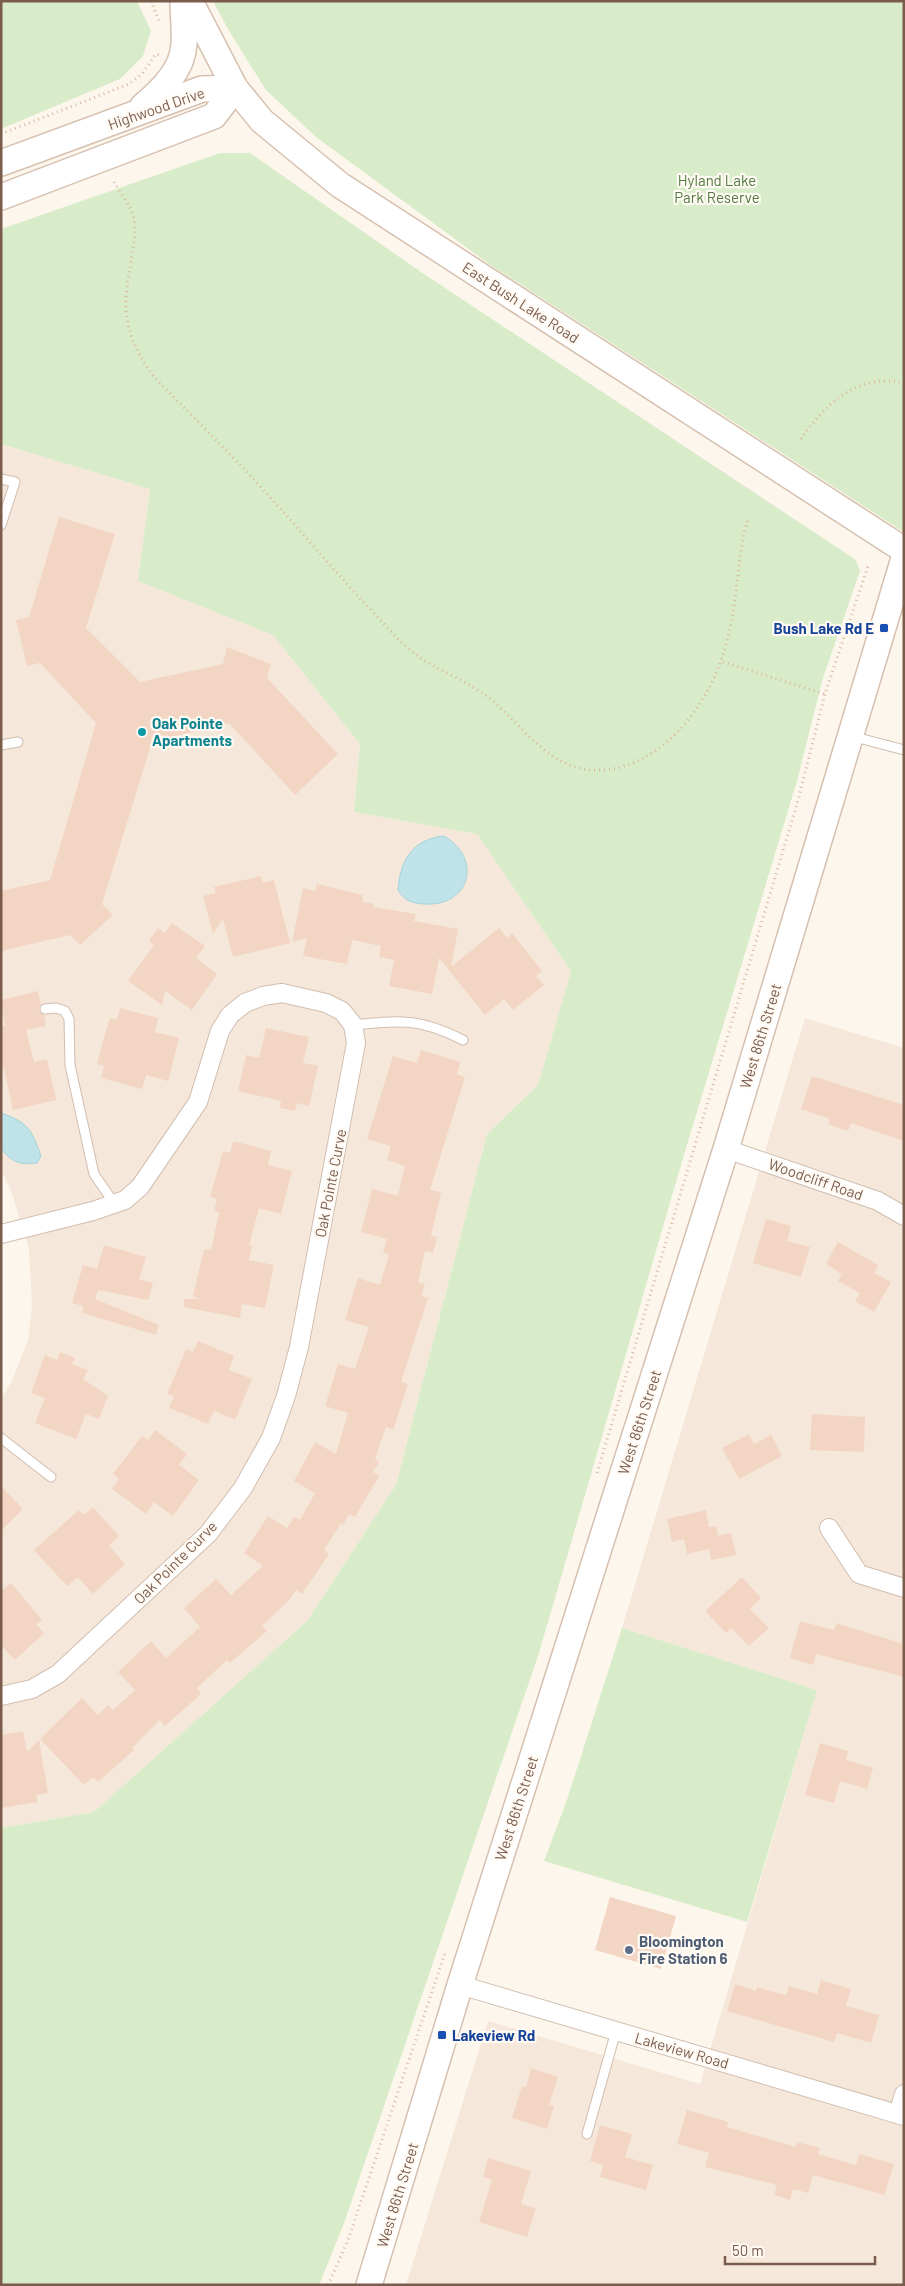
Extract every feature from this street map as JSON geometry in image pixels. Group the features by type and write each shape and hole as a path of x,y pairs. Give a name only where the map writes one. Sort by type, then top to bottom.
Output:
{"street":[{"path":"132,115 159,93 180,63 184,45 183,1"},
{"name":"East Bush Lake Road","path":"190,1 235,88 262,121 340,185 904,550"},
{"name":"Highwood Drive","path":"1,164 202,89 235,88"},
{"name":"Highwood Drive","path":"1,197 214,116 235,88"},
{"name":"West 86th Street","path":"369,2285 460,1985 726,1149 904,558"},
{"path":"1,1234 125,1200 140,1187 198,1102 220,1031 230,1014 245,1003 263,996 282,993 326,1002 342,1011 353,1025"},
{"name":"Oak Pointe Curve","path":"1,1696 32,1689 58,1674 208,1534 243,1488 271,1438 286,1396 299,1348 356,1043 353,1025"},
{"name":"Woodcliff Road","path":"726,1149 878,1200 904,1216"},
{"path":"829,1528 859,1574 904,1588"},
{"name":"Lakeview Road","path":"460,1985 901,2115"},
{"path":"901,2115 904,2094"}],"lane":[{"path":"1,479 15,482 1,525"},
{"path":"850,736 904,750"},
{"path":"1,746 18,742"},
{"path":"44,1008 56,1008 65,1012 69,1019 70,1065 94,1174 114,1203"},
{"path":"353,1025 396,1020 418,1022 440,1028 463,1040"},
{"path":"1,1438 51,1477"},
{"path":"588,2134 616,2031"}],"path":[{"path":"1,134 129,84 142,74 156,54 162,56"},
{"path":"114,182 130,206 134,220 125,308 128,327 141,359 154,377 274,502 343,580 409,649 428,663 487,696 548,752 576,767 591,770 610,770 646,757 666,742 686,722 704,698 722,662 734,615 748,520"},
{"path":"801,439 824,408 852,388 884,381 904,383"},
{"path":"595,1482 797,804 824,694 868,566"},
{"path":"722,662 824,694"},
{"path":"328,2285 348,2240 448,1944"}],"shaded area":[{"path":"1,444 150,489 138,581 273,635 360,744 354,812 477,834 571,971 538,1085 487,1134 396,1485 307,1621 94,1812 1,1828 1,1399 12,1381 28,1340 32,1305 29,1249 11,1190 1,1170"},
{"path":"805,1018 904,1048 904,2285 406,2285 488,2021 700,2084 817,1690 622,1628"}],"green space":[{"path":"1,1 137,1 151,31 143,56 120,79 1,129"},
{"name":"Hyland Lake Park Reserve","path":"213,1 904,1 904,532 489,264 316,137 266,90 229,31"},
{"path":"220,153 250,153 421,272 856,560 860,571 822,681 797,781 681,1165 539,1653 343,2226 319,2285 1,2285 1,1828 94,1812 307,1621 396,1485 487,1134 538,1085 571,971 477,834 354,812 360,744 273,635 138,581 150,489 1,444 1,229"},
{"path":"622,1628 817,1690 747,1922 544,1861 567,1800"}],"water":[{"path":"444,836 456,846 464,857 467,868 466,880 461,890 452,898 440,903 424,904 409,901 398,890 399,879 405,861 416,846 424,841"},
{"path":"1,1113 18,1120 28,1128 41,1156 37,1163 26,1164 17,1162 1,1149"}],"building":[{"name":"Oak Pointe Apartments","path":"59,517 115,534 86,628 140,682 223,664 227,647 271,664 267,678 338,754 295,795 229,723 152,742 102,904 113,915 80,945 70,935 1,951 1,891 50,880 96,723 40,663 27,666 16,620 29,617"},
{"path":"261,876 263,883 274,880 290,943 233,957 223,919 213,934 203,896 216,893 214,887"},
{"path":"317,884 363,895 362,902 374,904 373,907 416,914 414,921 458,929 451,967 499,928 507,938 512,933 542,971 536,976 544,985 513,1010 504,999 485,1015 439,958 432,994 389,986 394,960 379,957 381,946 352,940 347,964 303,956 307,938 292,942 303,888 315,891"},
{"path":"172,923 205,946 196,958 217,974 192,1010 165,991 162,1005 128,981 154,945 149,941 158,928 165,933"},
{"path":"38,991 41,1004 39,1010 44,1015 46,1026 26,1030 34,1062 47,1059 56,1100 13,1110 4,1068 1,1069 1,1027 5,1026 1,1000"},
{"path":"120,1008 158,1018 155,1032 179,1038 168,1081 146,1075 142,1089 101,1078 104,1066 97,1064 101,1048 110,1018 117,1020"},
{"path":"266,1028 309,1037 303,1063 318,1066 309,1106 297,1103 295,1111 280,1108 281,1101 238,1091 246,1055 259,1058"},
{"path":"421,1050 460,1062 457,1074 465,1077 430,1190 441,1192 431,1236 437,1237 433,1253 425,1251 418,1282 425,1284 421,1296 428,1298 401,1382 408,1384 403,1400 393,1430 386,1427 375,1459 379,1462 373,1472 379,1476 355,1517 349,1514 343,1525 341,1523 324,1550 329,1554 302,1594 296,1590 291,1598 262,1626 267,1631 230,1663 227,1660 197,1688 201,1694 165,1726 160,1720 132,1748 134,1750 98,1782 93,1777 84,1785 40,1739 82,1698 98,1715 108,1705 113,1710 135,1690 118,1672 151,1641 166,1658 200,1627 184,1608 216,1579 231,1595 263,1566 244,1553 268,1516 287,1528 294,1517 300,1520 315,1493 294,1481 315,1442 336,1454 348,1413 325,1406 338,1364 355,1369 369,1327 345,1320 358,1278 380,1285 389,1254 383,1253 387,1239 361,1232 372,1189 398,1196 405,1166 387,1160 391,1146 367,1139 393,1056 417,1063"},
{"path":"812,1076 904,1105 904,1141 851,1123 848,1131 828,1124 830,1119 801,1109"},
{"path":"233,1141 271,1151 268,1165 292,1171 281,1214 259,1208 249,1246 252,1246 249,1260 274,1265 265,1308 242,1304 240,1318 184,1307 184,1299 200,1299 193,1296 204,1249 211,1250 219,1212 214,1211 217,1199 210,1197 223,1151 230,1153"},
{"path":"766,1219 791,1226 787,1241 810,1247 801,1277 753,1263"},
{"path":"838,1242 878,1265 874,1273 891,1282 874,1312 855,1301 860,1293 838,1281 842,1274 826,1264"},
{"path":"104,1245 146,1257 139,1279 153,1283 148,1300 98,1290 95,1299 159,1325 156,1335 82,1313 83,1306 72,1303 83,1265 97,1269"},
{"path":"198,1341 234,1356 229,1370 252,1379 235,1420 214,1411 208,1424 169,1408 174,1396 167,1394 186,1349 193,1352"},
{"path":"60,1352 75,1358 72,1364 88,1370 83,1379 108,1396 99,1419 86,1414 76,1439 35,1423 45,1398 31,1393 45,1355 57,1360"},
{"path":"812,1414 865,1417 864,1452 810,1450"},
{"path":"155,1430 187,1454 179,1465 199,1480 173,1516 154,1502 146,1514 112,1489 119,1479 113,1474 142,1436 148,1440"},
{"path":"749,1434 754,1444 771,1435 782,1456 739,1479 722,1448"},
{"path":"1,1486 23,1509 1,1531"},
{"path":"93,1507 119,1536 109,1546 125,1564 93,1594 78,1577 67,1586 34,1550 79,1510 84,1515"},
{"path":"706,1510 709,1527 716,1526 718,1536 731,1533 736,1555 711,1560 709,1549 687,1554 684,1539 672,1542 667,1519"},
{"path":"742,1577 761,1598 750,1609 769,1628 749,1646 731,1628 726,1633 705,1611"},
{"path":"11,1583 42,1620 36,1624 44,1633 15,1660 1,1645 1,1591"},
{"path":"800,1621 834,1630 836,1623 904,1644 904,1677 816,1654 813,1665 790,1658"},
{"path":"23,1731 27,1752 39,1740 48,1793 36,1795 38,1802 1,1808 1,1735"},
{"path":"820,1743 848,1751 846,1760 873,1768 867,1789 840,1781 834,1803 805,1795"},
{"path":"610,1897 676,1916 661,1969 595,1950"},
{"path":"821,1980 851,1989 846,2006 879,2015 871,2043 837,2033 834,2042 727,2011 735,1984 756,1991 757,1987 786,1995 789,1986 817,1994"},
{"path":"531,2068 558,2077 549,2105 554,2106 547,2129 512,2118 522,2086 526,2087"},
{"path":"687,2110 728,2122 727,2127 796,2147 797,2142 820,2148 818,2154 856,2165 859,2154 894,2164 884,2195 813,2175 808,2193 793,2189 790,2200 774,2195 777,2185 705,2167 709,2153 677,2144"},
{"path":"600,2125 632,2134 625,2157 653,2165 646,2190 600,2177 603,2165 590,2161"},
{"path":"488,2158 531,2171 521,2204 536,2208 527,2237 479,2222 492,2180 483,2177"}],"place":[{"name":"Bush Lake Rd E","path":"884,628"},
{"name":"Oak Pointe Apartments","path":"142,732"},
{"name":"Bloomington Fire Station 6","path":"629,1950"},
{"name":"Lakeview Rd","path":"442,2035"}]}
